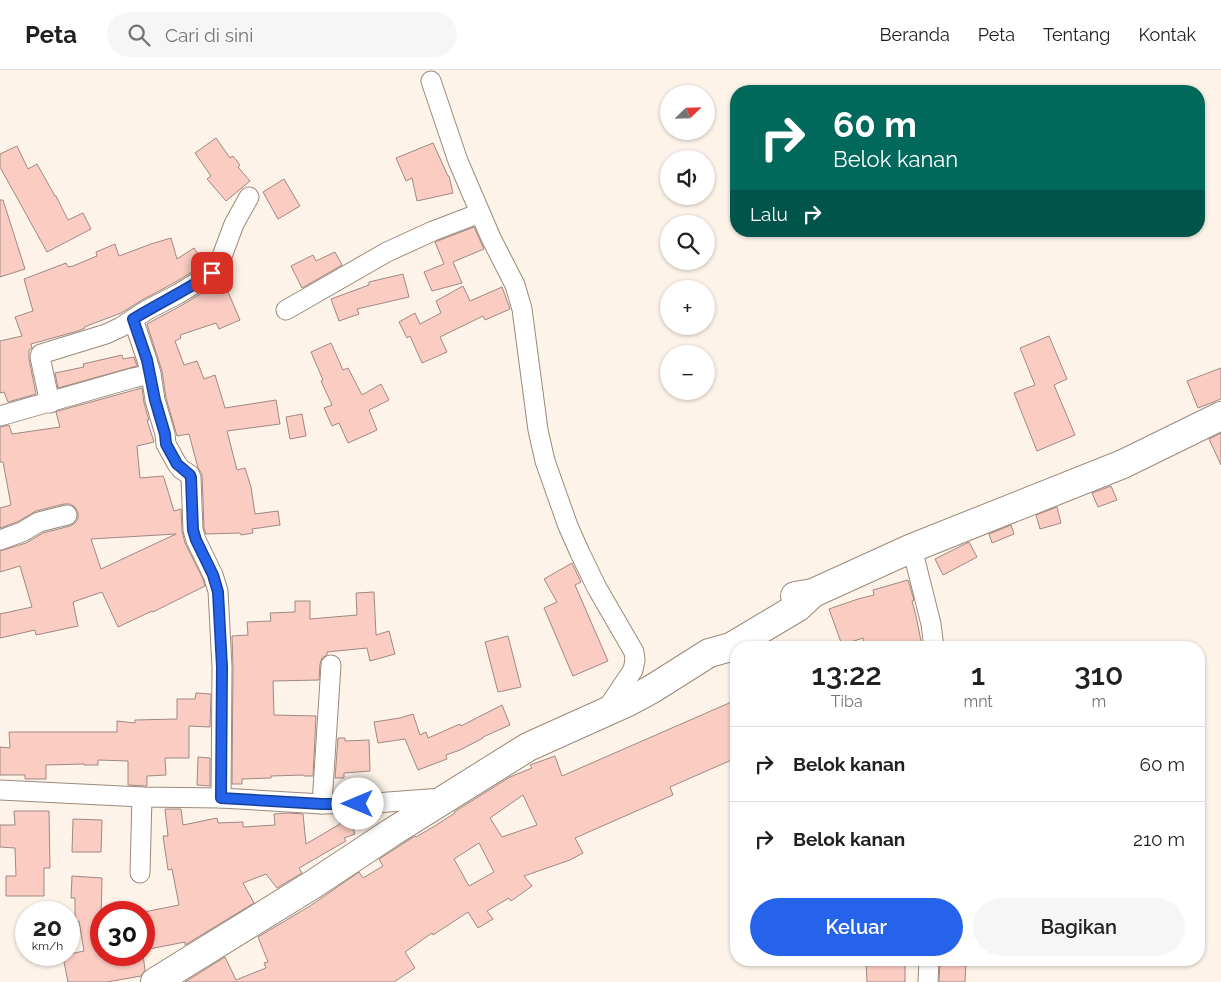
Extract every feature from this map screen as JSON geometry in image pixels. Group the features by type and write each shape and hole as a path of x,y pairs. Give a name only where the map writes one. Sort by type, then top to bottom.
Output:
{"main road":[{"path":"155,982 528,748 603,714 652,689 721,645 801,599 912,548 1124,464 1221,416"}],"street":[{"path":"431,81 458,161 491,238 515,285 522,309 538,430 545,461 568,526 597,588 634,652 633,670 603,714"},
{"path":"50,403 40,357 41,354 106,334 121,327 212,273 218,267 234,224 249,197"},
{"path":"286,310 387,252 433,231 480,213"},
{"path":"133,319 151,374 155,400 166,444 177,464 191,478 193,530 213,575 218,592 222,658 221,798"},
{"path":"0,416 151,374"},
{"path":"0,540 22,532 39,522 67,515"},
{"path":"912,548 931,624 933,641"},
{"path":"322,804 331,665"},
{"path":"0,790 142,797 221,798 322,804 375,804 446,798"},
{"path":"140,873 142,797"},
{"path":"928,982 929,966"}],"building":[{"path":"216,138 230,158 233,156 240,165 238,167 250,181 226,201 207,179 211,176 195,153"},
{"path":"433,143 449,176 453,193 417,201 412,178 406,181 396,158"},
{"path":"17,146 28,169 37,164 68,220 83,213 91,229 47,252 0,167 0,154"},
{"path":"284,179 300,206 278,219 263,192"},
{"path":"0,200 3,200 25,269 0,277"},
{"path":"474,227 484,249 453,262 462,283 432,291 424,272 444,264 435,242"},
{"path":"171,238 177,259 194,248 205,264 121,313 78,331 31,344 32,348 29,350 29,359 36,394 8,402 4,392 0,393 0,341 22,336 15,317 33,311 24,279 66,263 68,267 73,266 97,256 96,252 115,244 119,256"},
{"path":"335,252 342,265 302,288 291,266 313,255 316,261"},
{"path":"403,274 409,297 357,309 359,314 339,321 331,299 369,285 369,282"},
{"path":"223,280 240,320 219,329 216,323 180,335 181,338 175,341 184,365 197,361 204,379 215,375 225,408 276,400 280,424 227,431 237,470 245,468 251,487 255,514 278,511 280,525 252,529 253,533 241,535 240,533 206,534 204,528 202,474 198,468 189,434 177,436 166,398 162,371 147,324"},
{"path":"463,286 470,301 502,287 510,309 485,320 483,316 440,337 447,352 422,363 410,336 407,338 399,322 415,313 420,324 441,313 436,301"},
{"path":"1049,336 1067,379 1054,385 1075,435 1037,451 1014,393 1035,385 1020,348"},
{"path":"331,343 343,370 348,368 362,395 381,384 389,400 369,410 377,430 348,443 339,423 332,426 324,408 332,405 311,352"},
{"path":"122,355 123,359 134,357 137,366 58,388 55,373 84,367 83,364"},
{"path":"1221,368 1221,399 1198,408 1187,381"},
{"path":"142,388 149,420 147,420 154,442 137,446 140,478 163,476 174,511 181,509 182,531 185,543 205,586 118,627 102,592 73,602 78,626 36,635 35,630 0,638 0,614 32,607 20,566 0,572 0,551 26,543 43,533 70,526 78,519 78,513 75,507 70,504 64,504 36,511 17,522 0,528 0,508 11,505 3,462 0,462 0,427 9,425 12,434 60,427 56,412","holes":["176,534 101,569 91,539"]},
{"path":"302,414 306,436 290,439 286,417"},
{"path":"1221,433 1221,465 1209,439"},
{"path":"1111,486 1117,500 1098,507 1092,493"},
{"path":"1057,507 1061,523 1040,529 1036,515"},
{"path":"1011,525 1014,534 992,543 989,534"},
{"path":"969,542 977,557 943,575 935,559"},
{"path":"572,563 581,582 575,585 608,661 573,676 544,608 557,602 544,579"},
{"path":"908,580 914,600 912,601 921,641 864,641 863,638 854,641 841,641 829,609 874,595 873,590"},
{"path":"374,592 376,635 389,631 395,654 370,661 367,648 327,652 327,655 322,658 320,664 319,680 273,681 274,715 316,716 313,776 271,776 271,778 242,779 242,784 232,784 232,636 248,635 247,622 271,621 270,613 295,612 295,601 310,601 310,619 357,615 356,593"},
{"path":"508,636 521,687 498,692 485,642"},
{"path":"196,693 211,694 210,727 189,726 189,758 165,758 166,775 147,776 147,786 128,785 128,761 98,760 98,765 46,765 46,779 25,779 25,775 0,775 0,747 10,748 9,732 117,732 117,721 135,723 135,720 177,719 177,699 195,699"},
{"path":"730,703 730,761 670,787 673,795 575,838 583,853 570,860 524,876 532,886 511,901 509,898 487,911 493,919 478,928 468,912 433,935 432,933 405,952 415,968 394,982 185,982 225,957 236,980 266,968 264,963 268,962 258,937 310,906 359,872 363,878 383,866 379,859 433,827 510,777 532,768 530,765 555,756 562,776","holes":["523,795 537,825 502,837 490,818","479,843 494,872 469,886 454,859"]},
{"path":"502,705 510,725 446,755 447,759 418,770 405,739 378,743 374,722 413,714 420,735 426,732 428,738 460,724 461,726"},
{"path":"338,738 345,738 345,741 369,740 370,771 344,773 344,778 335,778"},
{"path":"198,757 210,758 210,786 197,785"},
{"path":"165,809 181,809 183,825 217,818 218,823 243,822 243,827 275,825 274,814 303,814 306,844 340,824 339,815 366,814 367,820 351,823 355,834 344,838 346,841 299,868 302,873 277,888 266,874 243,883 254,903 185,945 185,942 155,948 155,910 179,905 172,869 168,870 163,836 168,836"},
{"path":"14,811 49,811 50,868 44,868 44,896 6,896 6,876 16,876 15,848 0,847 0,825 15,825"},
{"path":"73,819 102,820 101,852 72,852"},
{"path":"72,876 102,878 101,901 90,901 90,966 144,966 145,970 141,976 107,982 68,982 65,966 80,966 80,952 84,951 80,927 80,901 75,901 75,898 71,898"},
{"path":"866,966 905,966 905,982 867,982"},
{"path":"940,966 966,966 965,982 939,982"}],"route":[{"path":"212,273 133,319 151,374 155,400 166,444 177,464 191,478 193,530 213,575 218,592 222,667 221,798 322,804 358,804"}]}
